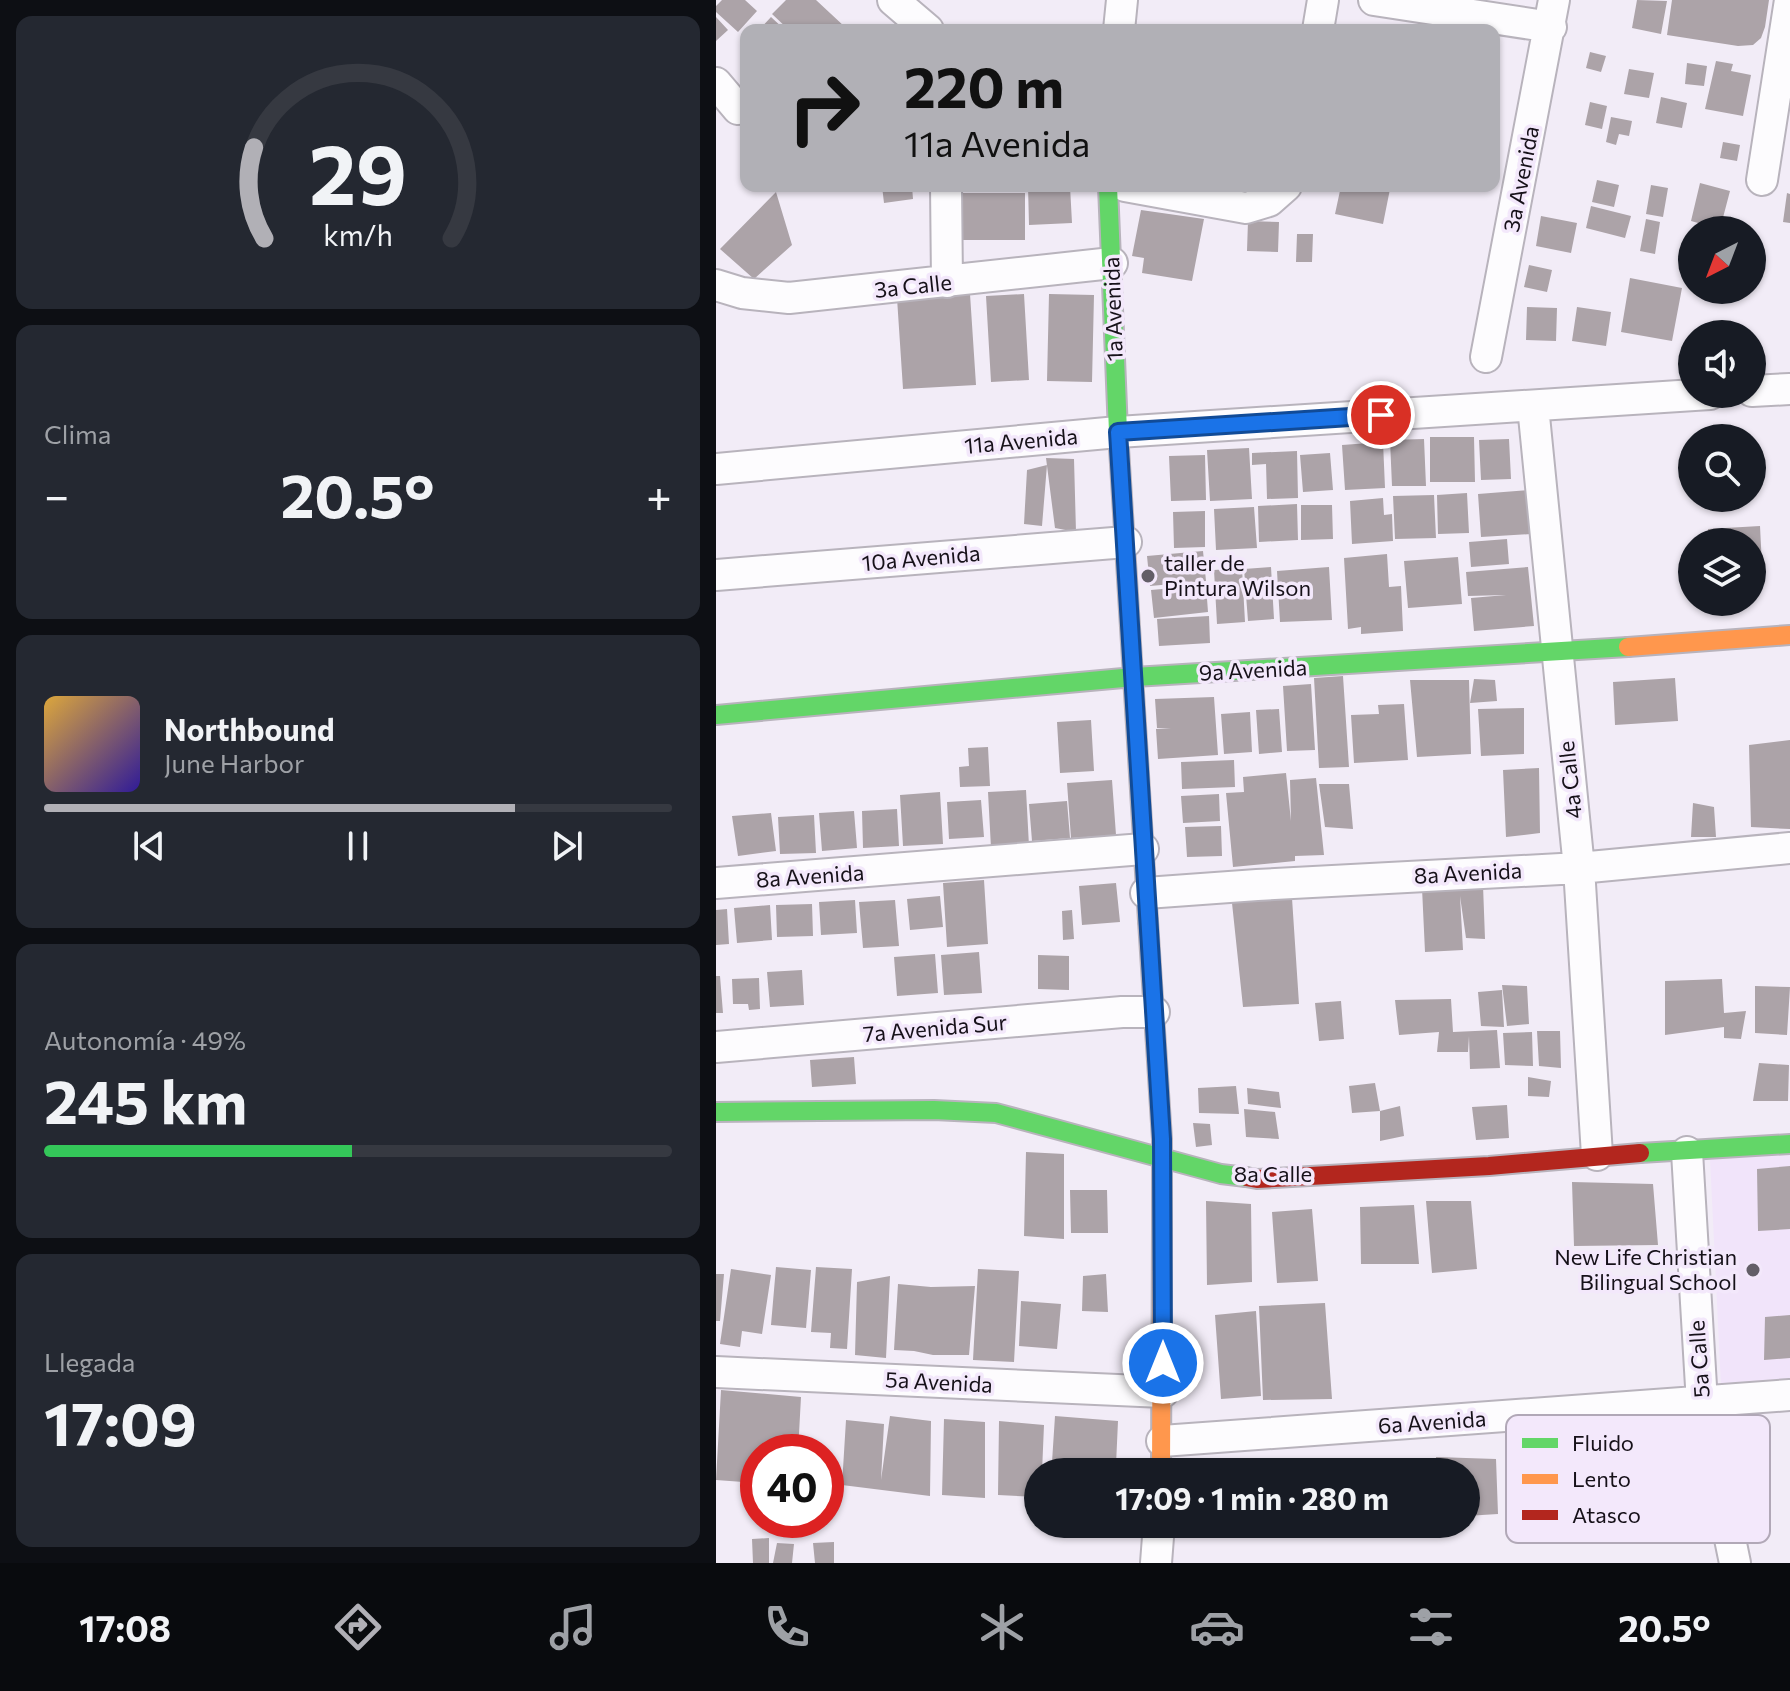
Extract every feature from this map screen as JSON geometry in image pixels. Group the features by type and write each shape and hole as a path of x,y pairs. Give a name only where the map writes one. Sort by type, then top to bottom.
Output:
{"street":[{"path":"893,0 921,24"},
{"path":"1120,24 1122,0"},
{"path":"1319,24 1323,0"},
{"path":"1374,0 1553,14"},
{"path":"1762,180 1790,0"},
{"name":"3a Avenida","path":"1486,357 1553,14"},
{"path":"716,83 738,109"},
{"path":"946,192 947,282"},
{"name":"1a Avenida","path":"1108,192 1118,432 1164,1187 1161,1458"},
{"path":"1158,192 1246,208 1269,201 1280,192"},
{"name":"3a Calle","path":"716,285 742,293 789,298 1112,263"},
{"path":"1766,390 1790,389"},
{"name":"11a Avenida","path":"716,469 1118,432 1678,396"},
{"name":"4a Calle","path":"1533,406 1579,868 1597,1155"},
{"name":"10a Avenida","path":"716,575 1126,542"},
{"name":"9a Avenida","path":"716,715 1134,677 1790,635"},
{"name":"8a Avenida","path":"1146,893 1579,868 1790,848"},
{"name":"8a Avenida","path":"716,883 1143,849"},
{"name":"7a Avenida Sur","path":"716,1047 1106,1013 1154,1012"},
{"name":"8a Calle","path":"716,1112 934,1110 996,1113 1221,1174 1257,1179 1790,1144"},
{"name":"5a Calle","path":"1687,1152 1704,1415"},
{"name":"5a Avenida","path":"716,1372 1163,1392"},
{"path":"1702,1403 1790,1395"},
{"name":"6a Avenida","path":"1531,1415 1702,1403"},
{"name":"6a Avenida","path":"1162,1441 1506,1417"},
{"name":"5a Calle","path":"1731,1543 1735,1563"}],"shaded area":[{"name":"New Life Christian Bilingual School","path":"1790,1155 1790,1381 1721,1386 1710,1159"}],"building":[{"path":"722,0 745,0 757,11 745,24 740,24 738,32 716,12 716,6"},
{"path":"786,0 816,0 842,24 783,24 772,14"},
{"path":"1637,0 1667,1 1661,34 1632,28"},
{"path":"1672,0 1769,0 1761,38 1753,45 1738,46 1667,35"},
{"path":"716,17 728,30 716,41"},
{"path":"771,17 779,24 765,24"},
{"path":"1590,52 1606,56 1601,72 1586,68"},
{"path":"1716,61 1733,64 1731,71 1751,75 1743,116 1705,109"},
{"path":"1687,63 1707,66 1704,86 1685,84"},
{"path":"1629,69 1654,73 1649,98 1624,94"},
{"path":"1661,97 1687,103 1682,128 1656,123"},
{"path":"1590,102 1607,106 1602,129 1585,125"},
{"path":"1611,117 1632,121 1629,136 1619,134 1616,145 1606,142"},
{"path":"1723,142 1740,145 1737,161 1720,158"},
{"path":"1597,180 1619,185 1614,207 1592,202"},
{"path":"1700,183 1730,191 1723,216 1692,216"},
{"path":"1651,185 1668,188 1663,217 1646,214"},
{"path":"776,192 792,245 754,279 720,249"},
{"path":"883,192 912,192 913,199 884,203"},
{"path":"1028,192 1070,192 1072,223 1029,225"},
{"path":"1340,192 1389,192 1383,224 1335,214"},
{"path":"959,193 1025,193 1025,240 959,240"},
{"path":"1787,193 1790,194 1790,223 1783,222"},
{"path":"1591,206 1631,216 1625,238 1586,228"},
{"path":"1141,210 1204,219 1192,281 1142,273 1144,258 1132,256"},
{"path":"1541,216 1577,223 1571,253 1536,246"},
{"path":"1646,219 1660,222 1655,254 1640,251"},
{"path":"1248,221 1279,222 1278,252 1247,251"},
{"path":"1297,234 1313,234 1312,262 1296,262"},
{"path":"1529,265 1552,270 1547,292 1524,287"},
{"path":"1630,278 1678,287 1679,304 1672,341 1621,332"},
{"path":"970,294 976,385 903,389 897,298"},
{"path":"1024,294 1029,380 991,382 986,296"},
{"path":"1049,294 1094,295 1092,382 1047,381"},
{"path":"1527,307 1557,308 1556,341 1526,340"},
{"path":"1577,307 1611,312 1606,346 1572,341"},
{"path":"1430,437 1474,437 1475,482 1430,482"},
{"path":"1424,439 1426,486 1392,486 1390,440"},
{"path":"1509,439 1511,479 1481,480 1479,440"},
{"path":"1383,442 1385,488 1345,490 1342,445"},
{"path":"1249,448 1252,499 1210,501 1207,450"},
{"path":"1297,451 1298,498 1267,499 1266,464 1252,465 1252,453"},
{"path":"1330,453 1333,490 1303,492 1300,455"},
{"path":"1205,455 1206,500 1171,501 1169,456"},
{"path":"1046,458 1074,459 1076,532 1055,528"},
{"path":"1047,465 1042,526 1024,524 1027,470"},
{"path":"1528,490 1531,534 1481,537 1478,494"},
{"path":"1467,493 1469,533 1438,534 1437,495"},
{"path":"1434,495 1436,538 1395,539 1393,496"},
{"path":"1383,498 1384,515 1392,514 1393,541 1352,544 1350,501"},
{"path":"1297,504 1298,540 1259,542 1258,506"},
{"path":"1301,505 1332,505 1333,539 1301,540"},
{"path":"1254,507 1257,548 1216,550 1214,509"},
{"path":"1205,511 1205,547 1174,548 1173,512"},
{"path":"1507,539 1509,564 1471,567 1469,542"},
{"path":"1203,551 1206,581 1150,586 1147,556"},
{"path":"1387,554 1389,587 1401,586 1403,631 1361,634 1361,627 1348,629 1344,558"},
{"path":"1458,557 1462,604 1408,608 1404,561"},
{"path":"1271,567 1274,619 1248,621 1244,569"},
{"path":"1329,567 1332,620 1280,622 1277,571"},
{"path":"1528,567 1534,626 1474,631 1471,598 1506,595 1468,596 1466,572"},
{"path":"1242,568 1245,622 1217,624 1214,570"},
{"path":"1206,585 1208,612 1154,618 1151,590"},
{"path":"1209,616 1210,643 1159,646 1157,619"},
{"path":"1343,676 1349,767 1319,768 1314,678"},
{"path":"1675,678 1678,721 1615,725 1613,682"},
{"path":"1474,679 1495,680 1497,701 1470,703"},
{"path":"1410,680 1469,680 1471,754 1417,757"},
{"path":"1311,684 1315,750 1287,751 1283,686"},
{"path":"1214,697 1218,755 1158,759 1156,729 1171,728 1157,728 1155,699"},
{"path":"1404,704 1408,760 1354,763 1351,715 1379,714 1378,705"},
{"path":"1524,708 1524,754 1481,756 1478,709"},
{"path":"1279,709 1282,752 1259,754 1256,710"},
{"path":"1250,712 1252,752 1224,754 1221,714"},
{"path":"1091,720 1094,771 1060,773 1057,722"},
{"path":"1790,740 1790,829 1751,827 1749,745"},
{"path":"988,747 990,786 960,787 959,767 969,766 968,748"},
{"path":"1234,760 1235,787 1182,789 1181,762"},
{"path":"1539,768 1540,833 1506,837 1503,770"},
{"path":"1286,773 1291,821 1290,780 1316,778 1324,855 1295,856 1295,861 1233,867 1226,793 1244,792 1243,777"},
{"path":"1112,780 1116,835 1071,838 1067,783"},
{"path":"1319,784 1349,784 1353,829 1325,827"},
{"path":"1026,790 1029,846 991,848 988,792"},
{"path":"940,792 943,844 903,846 900,795"},
{"path":"1219,794 1220,821 1183,823 1181,796"},
{"path":"981,800 984,837 949,839 947,802"},
{"path":"1067,801 1070,838 1032,841 1029,804"},
{"path":"1693,803 1714,807 1716,837 1691,837"},
{"path":"897,809 899,846 863,848 862,811"},
{"path":"854,811 857,848 822,851 819,813"},
{"path":"771,813 776,851 738,856 732,816"},
{"path":"814,815 816,853 780,854 778,817"},
{"path":"1221,826 1222,856 1187,857 1185,827"},
{"path":"984,880 988,944 947,947 943,883"},
{"path":"1116,883 1120,922 1082,925 1079,886"},
{"path":"1483,885 1485,939 1466,938 1460,896 1463,950 1425,952 1422,888"},
{"path":"940,896 943,927 910,930 907,899"},
{"path":"1292,898 1299,1004 1243,1007 1232,903"},
{"path":"855,900 857,933 821,935 819,902"},
{"path":"895,900 899,946 863,948 859,902"},
{"path":"812,904 813,936 777,937 776,905"},
{"path":"770,905 772,940 737,943 734,908"},
{"path":"727,909 729,944 716,945 716,910"},
{"path":"1072,910 1074,939 1063,940 1062,911"},
{"path":"979,952 982,993 944,995 941,955"},
{"path":"935,954 938,993 897,996 894,957"},
{"path":"1038,955 1069,956 1069,990 1038,989"},
{"path":"802,970 804,1005 770,1007 767,972"},
{"path":"716,976 720,976 723,1013 716,1013"},
{"path":"759,978 760,1009 749,1010 748,1004 733,1004 732,979"},
{"path":"1722,979 1724,1013 1746,1011 1741,1039 1724,1038 1724,1027 1665,1035 1665,981"},
{"path":"1502,985 1527,986 1529,1024 1507,1026"},
{"path":"1755,986 1790,987 1787,1035 1755,1033"},
{"path":"1502,990 1504,1027 1481,1026 1478,992"},
{"path":"1451,999 1453,1032 1497,1030 1500,1068 1470,1069 1469,1036 1468,1052 1437,1052 1439,1032 1399,1035 1395,1000"},
{"path":"1341,1001 1344,1039 1319,1041 1315,1003"},
{"path":"1537,1031 1560,1031 1561,1068 1539,1066"},
{"path":"1532,1032 1533,1066 1505,1065 1503,1033"},
{"path":"854,1057 856,1084 812,1087 810,1060"},
{"path":"1759,1063 1789,1065 1788,1101 1753,1101"},
{"path":"1528,1077 1551,1081 1549,1097 1528,1096"},
{"path":"1375,1083 1380,1111 1352,1113 1349,1086"},
{"path":"1236,1086 1239,1114 1199,1113 1198,1088"},
{"path":"1247,1088 1279,1092 1281,1108 1248,1104"},
{"path":"1507,1105 1509,1138 1476,1140 1472,1107"},
{"path":"1400,1106 1404,1136 1380,1141 1380,1111"},
{"path":"1244,1109 1275,1112 1279,1139 1246,1137"},
{"path":"1193,1123 1210,1124 1212,1145 1196,1147"},
{"path":"1026,1152 1064,1154 1064,1239 1024,1236"},
{"path":"1790,1166 1790,1229 1758,1231 1757,1169"},
{"path":"1572,1182 1653,1184 1658,1245 1574,1246"},
{"path":"1070,1190 1107,1190 1108,1233 1071,1233"},
{"path":"1206,1201 1251,1204 1252,1282 1207,1285"},
{"path":"1426,1201 1471,1201 1477,1269 1432,1273"},
{"path":"1414,1205 1419,1264 1361,1264 1360,1207"},
{"path":"1312,1209 1318,1281 1277,1283 1272,1212"},
{"path":"776,1267 811,1270 806,1328 771,1325"},
{"path":"816,1267 852,1269 847,1349 830,1348 831,1333 811,1332"},
{"path":"731,1269 771,1275 762,1334 742,1331 740,1347 720,1344"},
{"path":"978,1269 1019,1271 1014,1362 973,1360"},
{"path":"716,1274 724,1274 720,1321 716,1321"},
{"path":"1106,1274 1108,1312 1082,1311 1083,1276"},
{"path":"890,1276 886,1358 855,1355 857,1282"},
{"path":"898,1284 975,1286 969,1355 894,1350"},
{"path":"1021,1301 1061,1304 1057,1349 1019,1346"},
{"path":"1325,1303 1332,1399 1263,1400 1259,1306"},
{"path":"1256,1311 1261,1396 1221,1399 1215,1315"},
{"path":"1790,1315 1790,1358 1764,1360 1765,1317"},
{"path":"721,1390 801,1397 799,1434 740,1434 740,1482 716,1480"},
{"path":"890,1416 931,1421 930,1496 844,1485 846,1420 884,1424 881,1480"},
{"path":"1055,1416 1118,1421 1116,1458 1052,1458"},
{"path":"944,1419 985,1422 985,1498 942,1495"},
{"path":"999,1421 1044,1425 1043,1458 1024,1458 1024,1496 998,1495"},
{"path":"1480,1458 1496,1459 1498,1514 1480,1515"},
{"path":"769,1538 769,1563 753,1563 752,1539"},
{"path":"834,1542 834,1563 815,1563 813,1543"},
{"path":"777,1543 794,1544 792,1563 773,1563"}],"traffic: fast":[{"path":"1108,192 1118,432 1148,921"},
{"path":"716,715 1134,677 1628,647"},
{"path":"716,1112 934,1110 996,1113 1221,1174 1246,1177"},
{"path":"1640,1153 1790,1144"}],"traffic: slow":[{"path":"1628,647 1790,635"},
{"path":"1161,1458 1162,1228"}],"traffic: jam":[{"path":"1148,921 1162,1139 1162,1228"},
{"path":"1246,1177 1257,1179 1489,1166 1640,1153"}],"place":[{"name":"taller de Pintura Wilson","path":"1148,576"},
{"name":"New Life Christian Bilingual School","path":"1753,1270"}],"route":[{"path":"1163,1363 1162,1139 1118,432 1381,415"}]}
